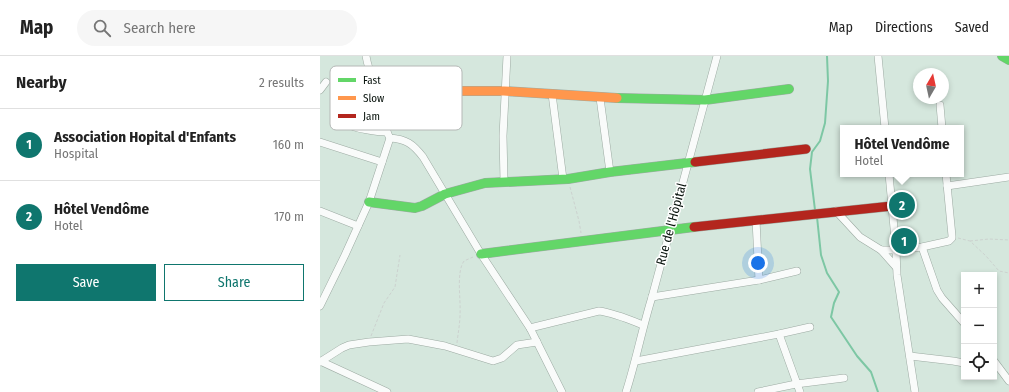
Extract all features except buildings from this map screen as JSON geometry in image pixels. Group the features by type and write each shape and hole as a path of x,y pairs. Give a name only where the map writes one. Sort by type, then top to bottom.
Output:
{"main road":[{"path":"1002,56 1009,60"},
{"path":"462,91 504,91 600,98 705,100 789,89"},
{"path":"369,202 415,208 445,194 485,183 565,179 610,172 806,149"},
{"path":"481,254 582,240 892,206"}],"street":[{"path":"366,56 368,66"},
{"path":"504,181 504,91 507,56"},
{"name":"Rue de l'Hôpital","path":"626,392 636,361 643,325 652,297 717,56"},
{"path":"878,56 885,125"},
{"path":"320,90 326,82"},
{"path":"552,94 565,179"},
{"path":"600,98 610,172"},
{"path":"940,105 942,125"},
{"path":"368,130 402,139 415,147 423,157 481,254 530,328 562,392"},
{"path":"320,306 323,292 369,202 382,162 388,135 387,130"},
{"path":"320,142 382,162"},
{"path":"889,177 896,250 896,267 915,392"},
{"path":"881,250 922,247 949,241 952,238 946,177"},
{"path":"948,186 1009,177"},
{"path":"320,211 358,226"},
{"path":"836,211 860,237 881,250 896,267"},
{"path":"756,220 759,280"},
{"path":"922,247 937,290 961,320"},
{"path":"652,297 759,280 797,271"},
{"path":"530,328 599,311 619,316 643,325"},
{"path":"636,361 810,327"},
{"path":"779,334 800,392"},
{"path":"320,361 342,348 369,342 408,339 456,349 493,361 502,358 517,345 537,342"},
{"path":"910,356 953,360 961,362"},
{"path":"320,361 387,392"},
{"path":"997,365 1007,378"},
{"path":"997,374 1007,378"},
{"path":"758,392 796,384 844,378"}],"path":[{"path":"565,179 579,221 582,240"},
{"path":"952,236 970,241 989,239 1009,240"},
{"path":"970,241 999,271 1009,273"},
{"path":"456,349 460,318 459,294 462,264 464,261 481,254"},
{"path":"369,342 384,302 395,287 400,255"}],"waterway":[{"path":"815,210 810,169 812,152 820,141 825,123 828,81 827,56"},
{"path":"817,217 821,255 827,273 839,292 834,303 831,317 857,356 871,372 878,392"}],"traffic: fast":[{"path":"1002,56 1009,60"},
{"path":"617,98 705,100 789,89"},
{"path":"369,202 415,208 445,194 485,183 568,179 610,172 695,162"},
{"path":"481,254 694,227"}],"traffic: slow":[{"path":"462,91 504,91 617,98"}],"traffic: jam":[{"path":"695,162 806,149"},
{"path":"694,227 892,206"}],"place":[{"name":"Hôtel Vendôme","path":"902,205"},
{"name":"Association Hopital d'Enfants","path":"904,241"}]}
